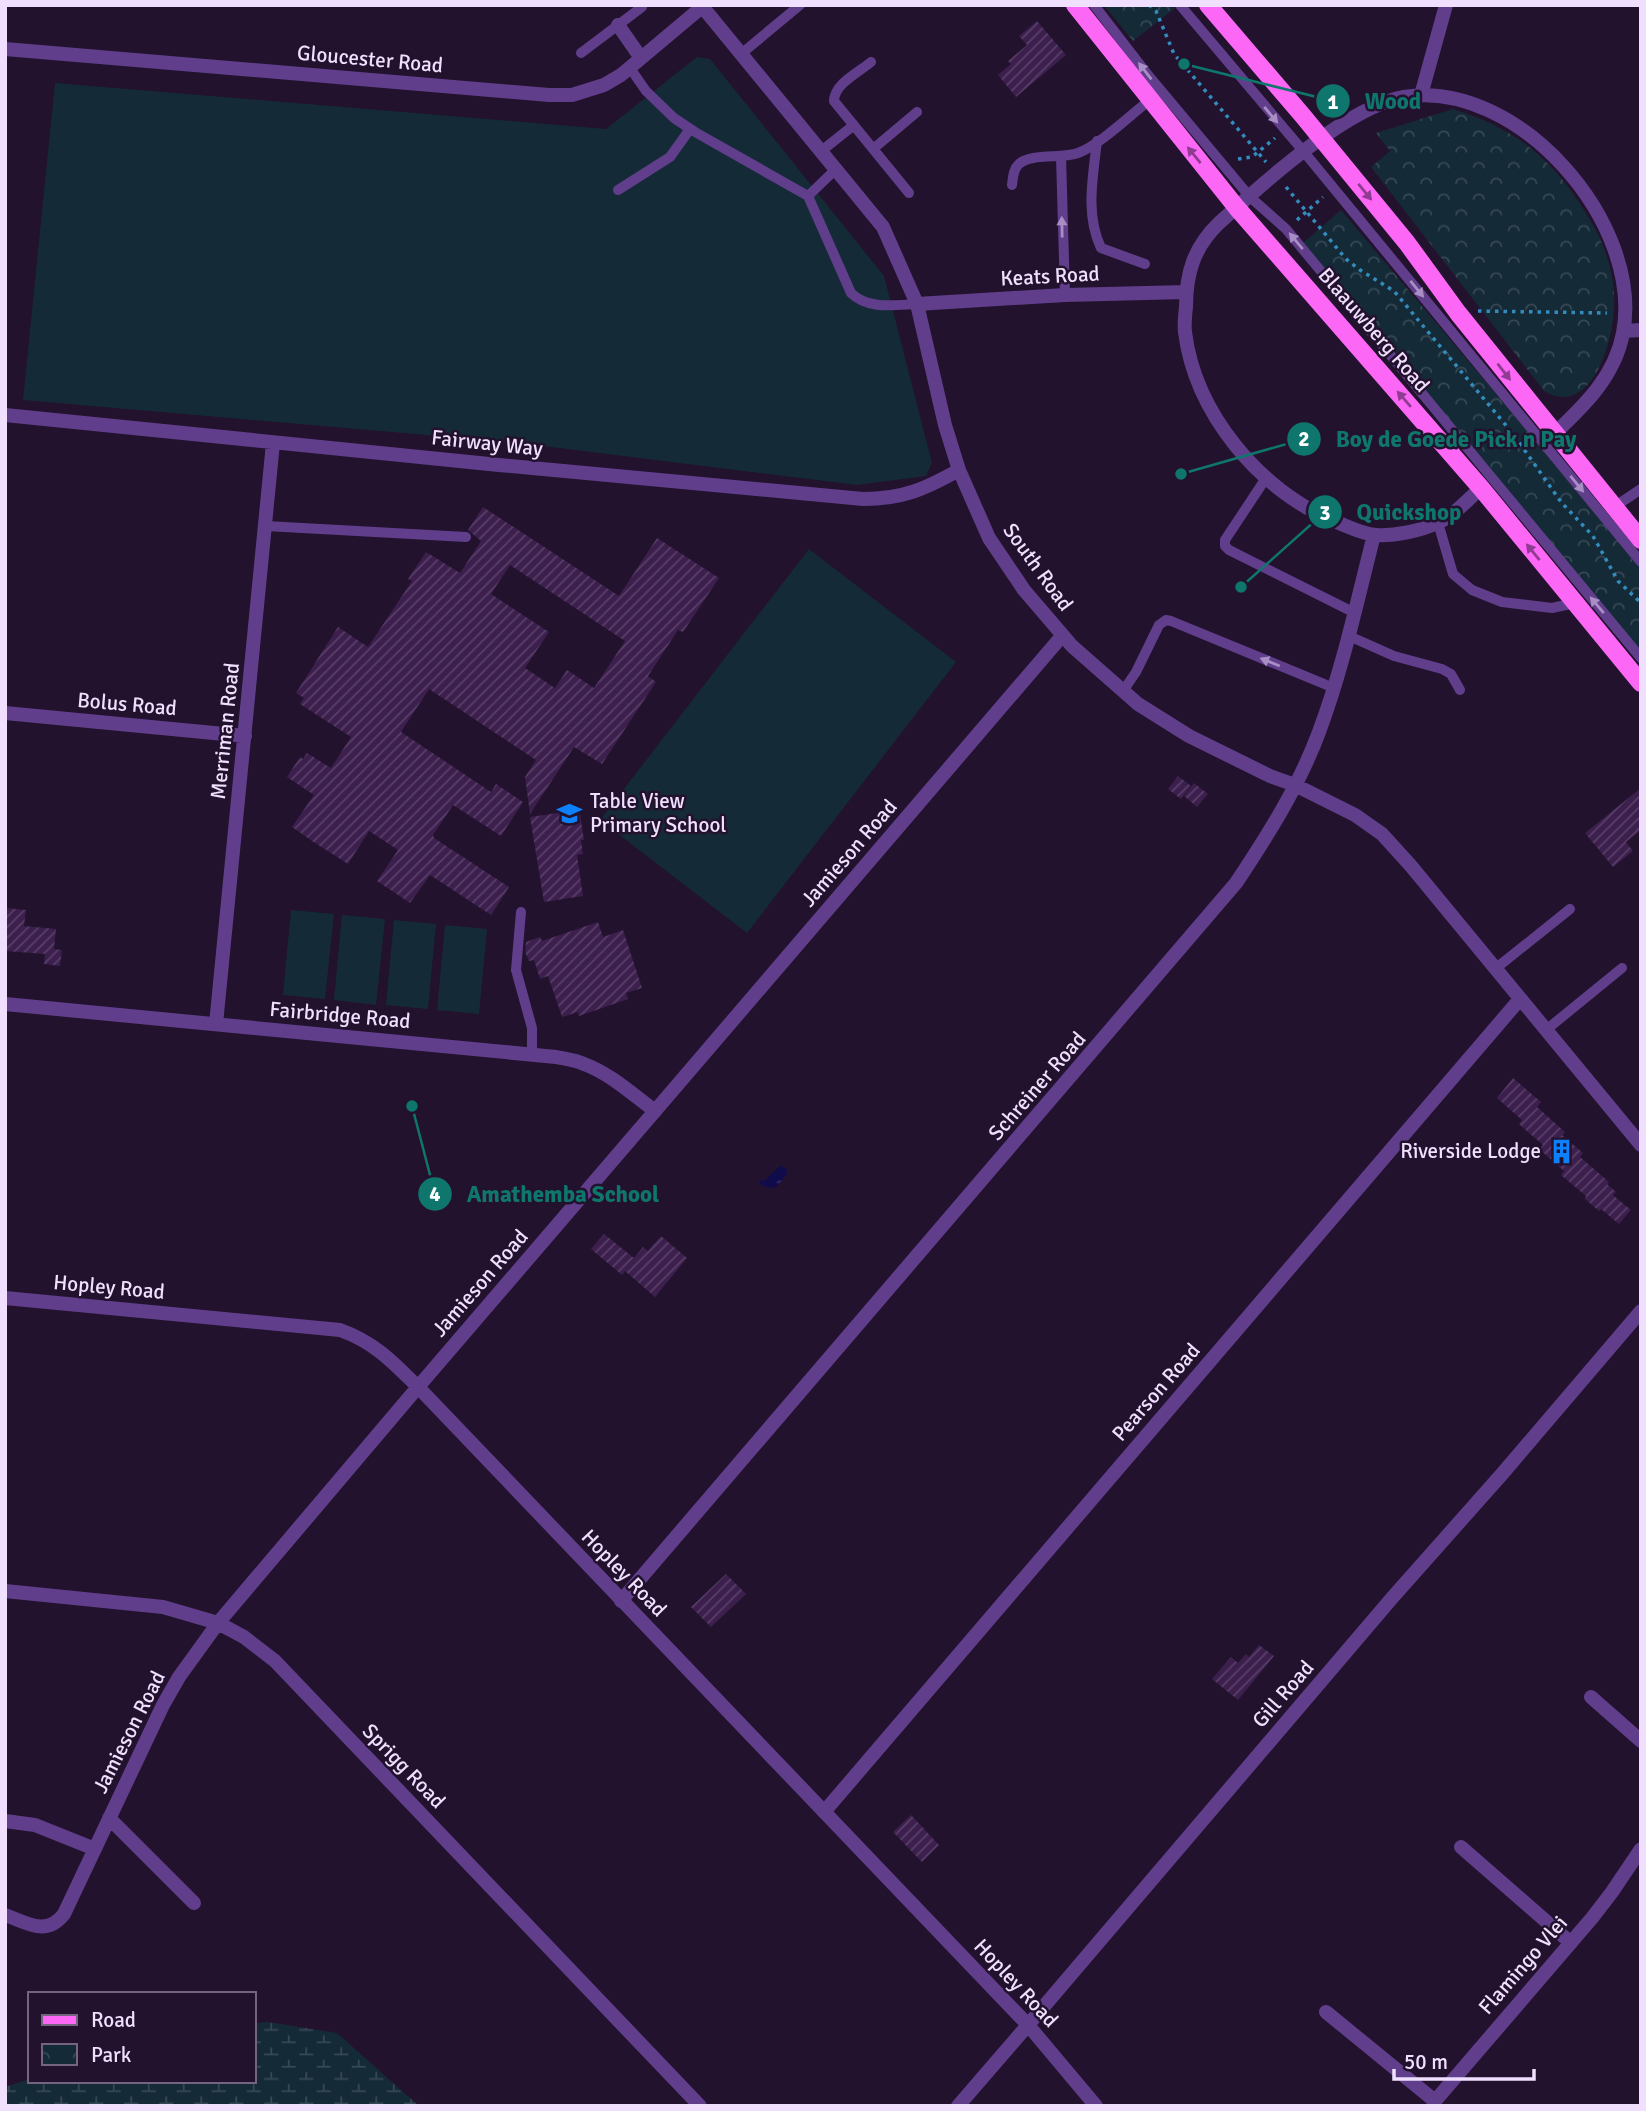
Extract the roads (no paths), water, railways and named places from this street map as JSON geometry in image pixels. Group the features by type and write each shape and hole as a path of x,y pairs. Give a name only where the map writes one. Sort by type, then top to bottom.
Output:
{"main road":[{"name":"Blaauwberg Road","path":"1075,5 1150,100 1243,202 1641,683"},
{"path":"1208,5 1407,243 1553,434 1641,540"}],"street":[{"path":"1421,95 1446,5"},
{"name":"South Road","path":"702,6 883,227 917,304 945,425 959,470 989,538 1024,590 1062,636 1138,704 1189,736 1270,776 1295,785 1355,816 1382,834 1641,1145"},
{"name":"Gloucester Road","path":"5,49 572,95 604,85 635,63 702,6"},
{"path":"618,25 635,63"},
{"path":"1481,488 1438,523 1406,532 1374,535 1323,516 1279,489 1241,454 1210,408 1193,364 1185,332 1187,278 1195,256 1204,240 1243,202 1304,152 1372,107 1421,95 1448,97 1506,120 1542,145 1574,177 1600,217 1618,261 1624,291 1624,331 1608,375 1590,400 1553,434"},
{"name":"Keats Road","path":"917,304 1065,295 1186,292"},
{"path":"1624,331 1641,330"},
{"name":"Fairway Way","path":"5,415 863,499 887,499 914,493 959,470"},
{"name":"Merriman Road","path":"216,1024 273,443"},
{"name":"Schreiner Road","path":"621,1601 1236,883 1276,823 1319,734 1349,636 1374,535"},
{"name":"Jamieson Road","path":"5,1914 38,1927 51,1926 64,1914 163,1705 179,1677 218,1623 1062,636"},
{"name":"Bolus Road","path":"5,713 245,736"},
{"name":"Pearson Road","path":"824,1812 1520,999"},
{"name":"Fairbridge Road","path":"5,1004 532,1054 583,1063 622,1085 655,1111"},
{"name":"Hopley Road","path":"5,1298 340,1330 360,1338 381,1352 418,1387 1028,2025 1096,2106"},
{"name":"Gill Road","path":"958,2106 1383,1608 1502,1475 1641,1311"},
{"name":"Sprigg Road","path":"5,1591 163,1607 218,1623 244,1637 275,1661 700,2106"},
{"path":"1591,1698 1641,1741"},
{"path":"109,1818 194,1903"},
{"path":"5,1821 35,1825 95,1849"},
{"path":"1461,1847 1571,1943"},
{"name":"Flamingo Vlei","path":"1434,2103 1571,1943 1612,1892 1641,1849"},
{"path":"1326,2012 1434,2103"}],"lane":[{"path":"741,54 800,5"},
{"path":"1094,5 1243,202 1286,229 1641,658"},
{"path":"1181,5 1641,562"},
{"path":"581,53 642,7"},
{"path":"871,62 837,89 833,96 834,101 909,193"},
{"path":"635,63 646,91 674,118 690,130 808,196 851,293 860,301 872,304 917,304"},
{"path":"1012,185 1014,170 1021,162 1077,153 1150,100"},
{"path":"873,149 917,112"},
{"path":"820,152 854,125"},
{"path":"618,190 670,158 690,130"},
{"path":"1097,141 1091,200 1094,233 1101,248 1144,264"},
{"path":"1061,156 1065,295"},
{"path":"808,196 835,170"},
{"path":"1266,478 1225,540 1225,546 1354,613"},
{"path":"1614,507 1641,489"},
{"path":"1438,523 1453,574 1472,590 1502,602 1552,608 1575,603"},
{"path":"266,526 466,537"},
{"path":"1123,691 1136,672 1159,625 1166,620 1334,688"},
{"path":"1349,636 1394,656 1441,669 1451,674 1460,690"},
{"path":"1495,969 1570,909"},
{"path":"520,912 516,970 533,1031 532,1054"},
{"path":"1546,1030 1622,968"}],"water":[{"path":"780,1166 786,1168 787,1174 777,1186 769,1188 759,1184 760,1180 765,1180"}],"place":[{"name":"Wood","path":"1184,64"},
{"name":"Boy de Goede Pick n Pay","path":"1181,474"},
{"name":"Quickshop","path":"1241,587"},
{"name":"Table View Primary School","path":"570,813"},
{"name":"Amathemba School","path":"412,1106"},
{"name":"Riverside Lodge","path":"1561,1151"}]}
